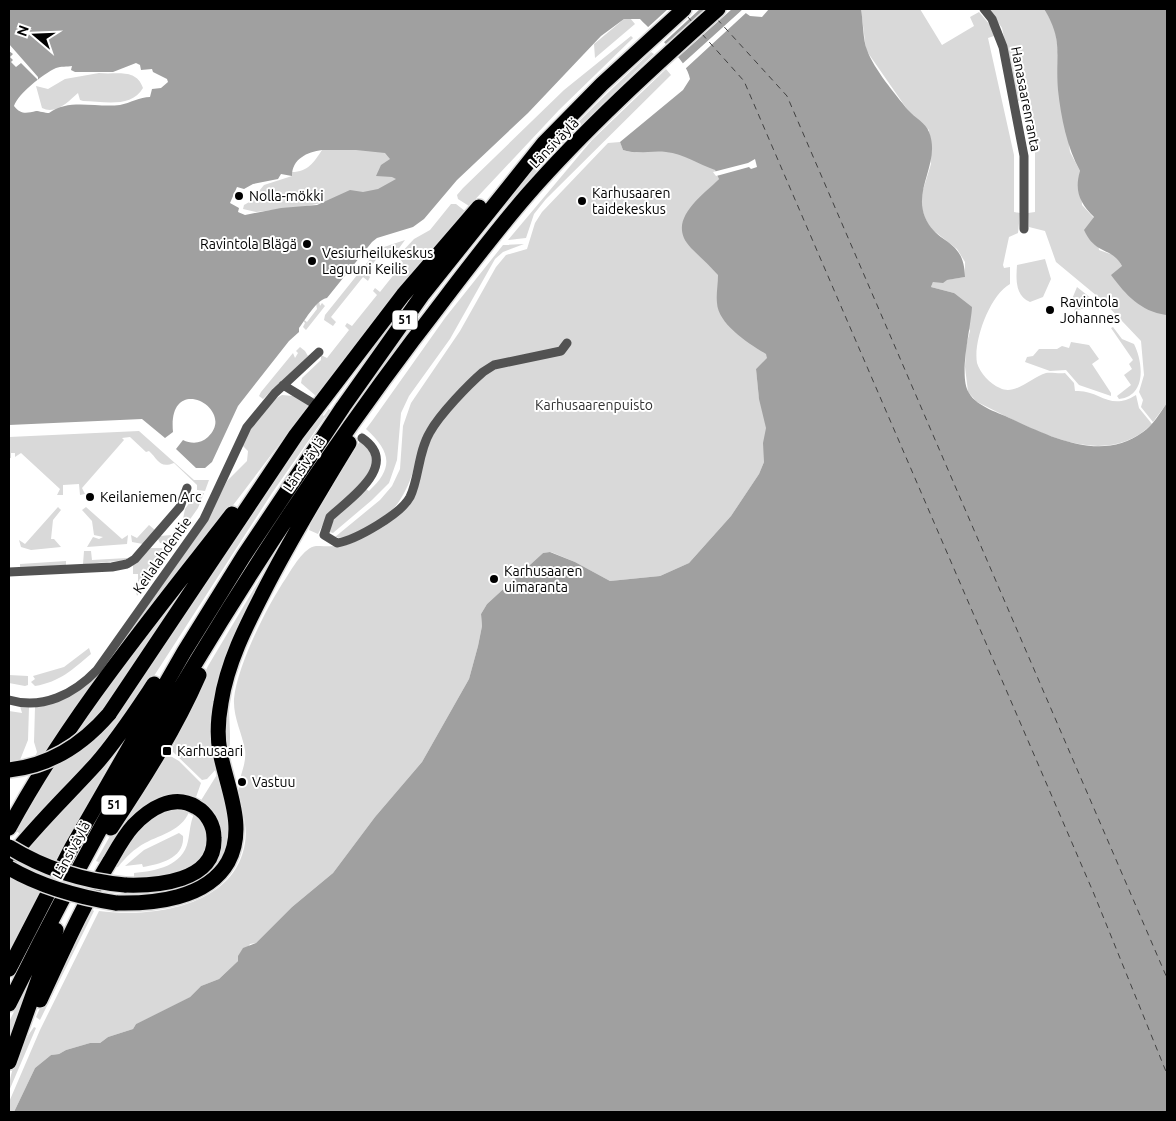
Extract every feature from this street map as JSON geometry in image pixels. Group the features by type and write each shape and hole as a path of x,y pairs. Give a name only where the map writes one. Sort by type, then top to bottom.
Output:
{"highway":[{"name":"Länsiväylä","path":"9,969 109,781 208,613 295,477 386,346 450,259 544,143 684,9"},
{"name":"Länsiväylä","path":"9,1004 123,789 220,625 342,437 467,268 527,195 583,136 664,57 718,9"},
{"path":"9,828 39,776 92,697 266,469 296,435 438,254 512,171 544,143"},
{"path":"9,868 34,881 58,890 116,903 156,902 181,896 202,886 219,874 226,864 235,843 235,819 220,750 219,723 222,692 228,669 251,616 319,493 413,341"},
{"path":"9,770 62,754 87,737 109,714 296,435"},
{"path":"9,860 28,836 114,742 187,636 208,613"},
{"path":"9,1062 65,909 99,846 129,802 189,698 211,651 220,625"},
{"path":"9,847 58,872 86,879 125,885 161,884 188,876 198,870 211,855 214,835 209,818 199,808 184,802 164,804 153,810 132,828 101,874 67,942 23,1036 15,1048"}],"street":[{"name":"Hanasaarenranta","path":"984,9 992,19 1003,47 1024,156 1024,229"},
{"path":"362,438 371,446 375,454 376,467 372,478 330,517 324,536 337,544 353,539 374,527 410,498 417,465 430,430 483,372 494,366 561,352 567,344"},
{"name":"Keilalahdentie","path":"9,700 32,703 55,698 80,686 97,670 204,519 247,427 283,385 319,352"},
{"path":"283,385 311,402"},
{"path":"9,572 112,567 127,564 135,558 180,508 187,488"}],"green space":[{"path":"861,9 920,9 942,45 974,26 970,17 979,12 990,25 994,36 988,38 1014,155 1014,212 1020,213 1018,233 1009,237 1003,265 1004,268 1010,267 1010,284 996,298 984,319 976,354 977,363 980,371 989,381 1006,390 1017,388 1046,373 1065,373 1074,383 1075,391 1084,391 1111,401 1127,400 1136,395 1139,408 1152,424 1132,438 1110,445 1088,445 1064,441 1041,433 977,402 968,392 965,367 966,346 970,331 954,293 931,287 933,282 965,277 965,262 957,249 929,227 921,207 922,193 931,164 929,130 909,112 866,50"},
{"path":"989,9 1044,9 1055,27 1070,152 1080,171 1082,205 1094,218 1099,250 1116,256 1122,266 1167,315 1167,403 1153,422 1141,407 1143,400 1139,392 1144,375 1141,341 1103,301 1056,262 1045,231 1029,227 1028,213 1035,212 1035,153 1026,100 1018,101 1002,28"},
{"path":"630,18 635,24 595,58 594,44 624,19"},
{"path":"631,36 633,38 559,110 469,206 458,199 457,195 463,188 564,90"},
{"path":"651,52 654,54 556,150 510,201 435,293 348,417 343,414 439,282 500,206 574,127"},
{"path":"666,69 671,75 546,199 534,214 526,238 508,240 592,140"},
{"path":"99,73 131,75 140,82 143,88 138,95 124,101 83,101 80,100 78,93 57,108 47,110 42,108 36,86 48,89 65,79"},
{"name":"Karhusaarenpuisto","path":"689,136 718,174 719,179 701,197 770,343 767,359 756,369 759,398 769,397 764,462 759,474 731,516 689,563 660,576 610,581 575,562 551,552 543,553 487,604 481,614 482,626 469,679 422,762 375,817 333,873 292,907 256,943 250,944 238,961 219,979 201,986 190,997 136,1024 133,1029 108,1037 100,1043 90,1043 51,1055 35,1068 14,1112 9,1112 9,1102 40,1030 99,911 120,913 142,912 188,904 208,894 225,882 238,865 246,836 239,791 245,750 235,712 234,699 236,685 254,637 278,590 307,550 316,546 340,546 361,539 409,503 414,467 406,490 394,508 359,532 341,538 335,537 380,500 392,486 400,469 403,426 411,403 460,331 496,267 506,255 527,249 535,223 542,212 608,143 620,142 623,150 639,152 656,149"},
{"path":"322,150 383,150 391,156 401,178 381,191 302,207 320,306 322,303 325,306 306,330 303,327 305,323 300,317 307,322 317,309 299,207 256,212 243,209 244,205 251,201 264,185 292,176 292,172 298,172 306,168"},
{"path":"451,204 456,204 465,211 359,339 316,396 301,383 302,378 321,360 321,355 327,358 349,330 345,326 347,323 352,326 377,295 373,291 375,288 380,292 403,263 398,256 414,239 430,230"},
{"path":"405,240 394,255 384,249 366,273 370,277 368,281 363,277 331,317 336,322 333,326 324,320 325,315 378,249"},
{"path":"524,244 503,252 495,259 450,339 409,396 401,413 397,460 389,483 333,533 329,532 338,514 366,489 369,491 383,474 386,467 384,452 366,429 445,318 503,245"},
{"path":"1045,259 1051,279 1043,297 1030,302 1021,296 1019,291 1017,265"},
{"path":"1077,287 1102,307 1093,306 1074,311 1076,306 1070,304"},
{"path":"1113,327 1122,339 1134,344 1141,369 1138,385 1134,392 1128,397 1119,399 1117,396 1131,385 1124,375 1132,369 1129,364 1133,360 1111,328"},
{"path":"1071,342 1089,345 1099,359 1092,364 1111,393 1111,396 1079,385 1066,370 1050,371 1025,362 1027,357 1033,356 1039,349 1057,349 1062,346 1069,348"},
{"path":"300,347 308,356 263,399 259,396 293,353 295,358 298,353 296,351"},
{"path":"282,395 293,396 309,405 27,777 37,752 34,742 35,707 100,672 204,526 227,481 247,461 248,451 242,445 254,424 264,410"},
{"path":"320,413 325,417 272,493 143,693 113,735 22,835 13,829 49,767 67,759 91,743 107,728 127,702 264,491"},
{"path":"139,431 194,480 209,480 205,491 197,490 197,485 174,463 169,465 162,464 149,451 146,452 130,437 122,438 124,440 82,488 85,494 80,495 79,484 63,485 63,495 57,495 60,489 21,453 15,457 15,453 11,453 11,458 9,458 9,437"},
{"path":"360,441 371,452 373,465 363,481 325,520 318,534 309,530 312,518"},
{"path":"197,492 204,493 198,508 174,542 160,543 158,539 160,536 171,535 183,519 185,509"},
{"path":"58,507 61,510 53,520 51,539 54,539 61,547 31,550 21,547 19,540 25,544"},
{"path":"86,507 122,539 128,535 127,544 87,547 93,537 99,539 103,537 94,535 92,521 82,510"},
{"path":"149,525 155,530 143,544 132,542 131,535 137,538"},
{"path":"282,542 238,631 217,768 207,779 202,780 171,750 175,743 172,740 208,666"},
{"path":"149,548 170,548 137,596 134,583 138,582 138,574 133,574 133,565"},
{"path":"84,551 91,551 92,560 127,558 127,560 83,564"},
{"path":"66,561 66,565 20,568 20,564"},
{"path":"285,564 288,565 271,594 263,607"},
{"path":"190,579 99,716 70,742 95,699"},
{"path":"249,636 239,662 234,674 239,657"},
{"path":"89,648 91,654 59,678 35,686 31,682 35,679 33,676 64,667"},
{"path":"9,675 28,676 28,685 9,683"},
{"path":"232,684 229,708 229,751 225,734 226,706"},
{"path":"20,706 29,707 28,740 20,760 9,762 9,711 22,713"},
{"path":"118,747 9,950 9,868"},
{"path":"167,754 179,761 201,783 195,800 175,796 104,864 96,861 110,836"},
{"path":"218,773 229,826 228,841 224,855 215,868 202,879 183,889 141,897 141,892 163,890 218,856 221,841 200,802"},
{"path":"171,809 189,812 176,828 141,845 118,867 114,867 91,909 94,911 40,1020 36,1017 53,979 114,863 140,829 158,815"},
{"path":"194,814 200,819 207,833 204,852 198,861 179,872 134,879 134,873 159,869 175,862 181,856 188,841"},
{"path":"179,833 183,836 183,844 176,855 170,859 143,867 142,864 125,866 144,850"},
{"path":"42,954 9,1047 9,1022"},
{"path":"34,1027 36,1028 9,1091 11,1075 17,1058"}],"shaded area":[{"path":"9,9 740,9 750,16 762,17 769,9 861,9 865,41 870,57 897,97 929,132 932,154 924,185 922,206 930,226 955,248 960,255 965,277 947,280 943,283 933,282 931,287 954,293 972,307 965,364 966,385 969,393 977,402 989,409 1045,434 1061,440 1095,446 1128,441 1147,429 1167,403 1167,1112 14,1112 35,1068 51,1055 90,1043 100,1043 108,1037 133,1029 136,1024 190,997 201,986 219,979 238,961 238,956 243,948 256,943 292,907 333,873 375,817 422,762 469,679 482,626 481,614 487,604 543,553 550,552 575,562 610,581 660,576 689,563 731,516 759,474 764,462 763,443 766,428 759,399 756,369 767,358 766,354 751,345 728,326 719,311 717,303 718,275 691,248 684,238 682,228 688,210 719,179 715,170 685,157 666,152 623,150 620,142 683,90 690,79 688,71 677,55 640,19 624,19 601,36 528,113 457,180 424,219 413,227 377,238 372,242 327,298 319,302 312,310 299,328 299,332 289,341 238,406 212,462 205,468 196,468 176,449 183,440 196,443 202,441 208,437 215,426 214,416 209,407 200,401 189,399 180,403 174,413 173,432 165,438 142,419 9,425","holes":["136,63 140,65 141,70 152,69 153,72 167,79 168,82 161,88 152,89 150,97 120,105 65,106 49,113 36,111 24,113 14,106 20,96 32,85 56,68 72,66 71,70 75,72 113,72","322,150 356,150 385,153 390,159 381,165 376,176 396,179 378,189 363,192 350,190 317,205 281,208 245,215 238,212 239,208 230,203 237,187 244,189 253,184 278,179 281,174 292,176 295,165 301,157"]},
{"path":"1044,9 1167,9 1166,315 1141,306 1122,289 1111,275 1122,266 1113,256 1093,244 1084,230 1094,217 1085,207 1078,191 1080,171 1068,142 1059,101 1056,39"}],"pier":[{"path":"668,9 700,9 661,45 646,29"},
{"path":"705,9 732,9 676,59 663,47"},
{"path":"743,9 747,12 684,70 681,65"},
{"path":"9,44 38,77 38,80 21,63 16,67 11,62 13,60 10,57 13,54 9,51"},
{"path":"755,159 757,167 751,169 749,167 716,176 713,172 748,163"}],"ferry route":[{"path":"688,17 693,23"},
{"path":"717,19 787,96 1167,978"},
{"path":"702,34 744,81 1094,894 1167,1074"}],"tunnel":[{"path":"315,405 362,438"}],"place":[{"name":"Nolla-mökki","path":"239,196"},
{"name":"Karhusaaren taidekeskus","path":"582,201"},
{"name":"Ravintola Blägä","path":"307,244"},
{"name":"Vesiurheilukeskus Laguuni Keilis","path":"312,261"},
{"name":"Ravintola Johannes","path":"1050,310"},
{"name":"Keilaniemen Arc","path":"90,497"},
{"name":"Karhusaaren uimaranta","path":"494,579"},
{"name":"Karhusaari","path":"167,751"},
{"name":"Vastuu","path":"242,782"}]}
